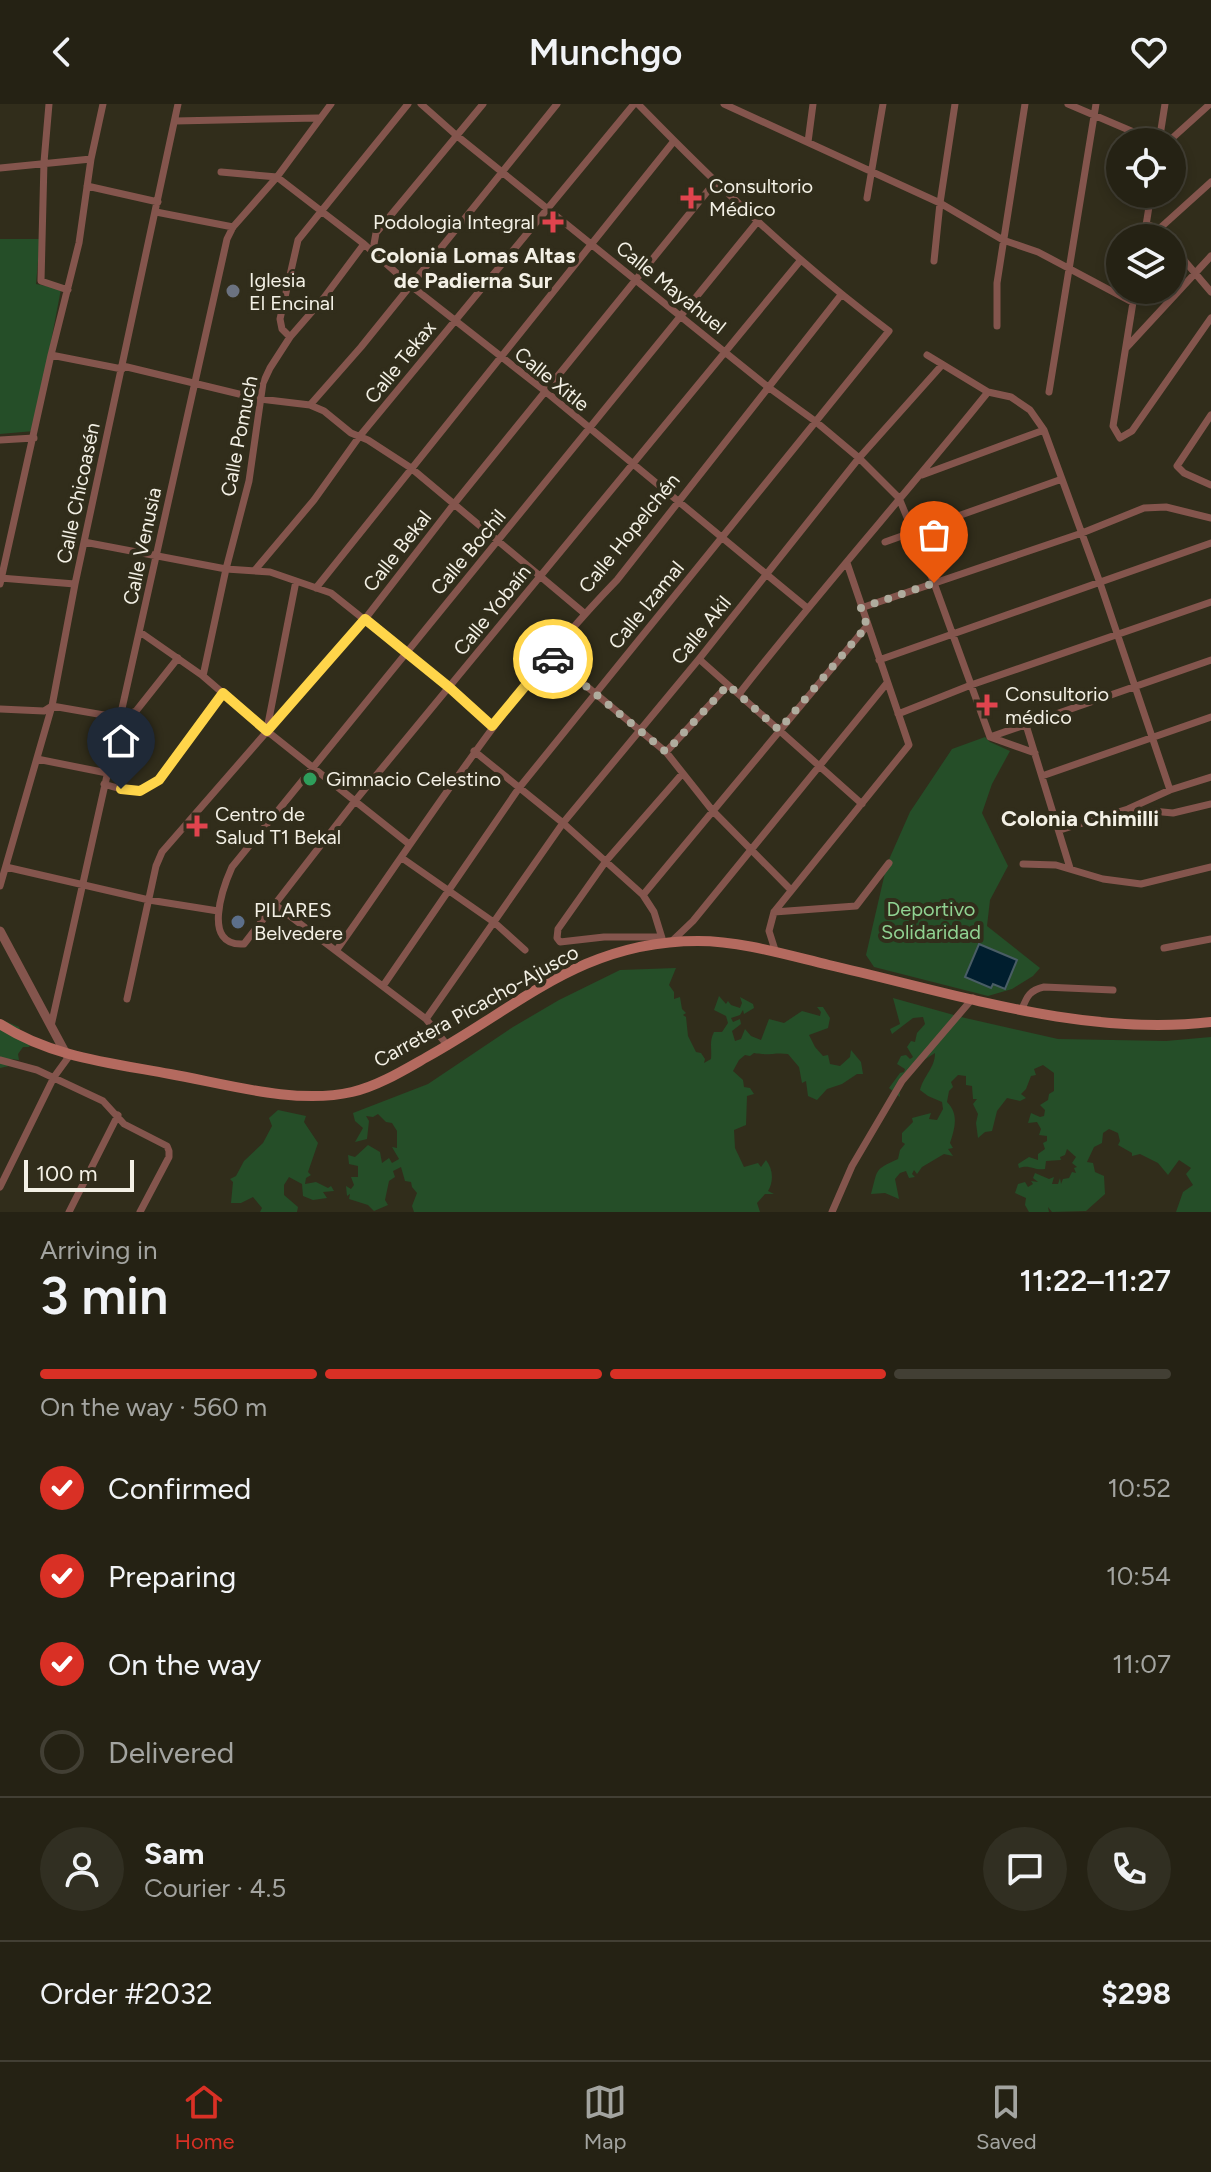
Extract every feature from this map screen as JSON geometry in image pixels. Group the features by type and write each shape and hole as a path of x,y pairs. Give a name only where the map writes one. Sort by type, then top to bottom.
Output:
{"main road":[{"name":"Carretera Picacho-Ajusco","path":"0,1024 29,1040 68,1055 236,1086 293,1095 323,1096 354,1091 399,1073 448,1046 558,976 621,952 665,941 699,941 776,953 1057,1018 1120,1024 1211,1022"}],"street":[{"path":"49,104 41,281 68,290"},
{"path":"75,584 0,580 79,243 91,159 103,104"},
{"name":"Calle Chicoasén","path":"0,886 52,706 75,584 178,104"},
{"name":"Calle Venusia","path":"51,1026 227,239 233,227 277,177 331,104"},
{"path":"290,337 282,329 280,319 298,240 408,104"},
{"name":"Calle Mayahuel","path":"421,104 768,387 815,421 859,458 899,498"},
{"path":"376,255 376,233 483,104"},
{"path":"310,405 557,104"},
{"path":"636,104 715,182 841,295"},
{"name":"Calle Tekax","path":"255,570 547,206 636,104"},
{"path":"724,104 741,108 940,203 1003,240 1038,252 1106,288"},
{"path":"808,142 813,104"},
{"path":"867,198 883,104"},
{"path":"934,261 955,104"},
{"path":"997,326 997,283 1025,104"},
{"path":"1068,104 1125,128"},
{"path":"1049,392 1096,104"},
{"path":"1161,128 1165,104"},
{"path":"1183,128 1210,104"},
{"path":"175,121 318,118"},
{"path":"316,588 674,141"},
{"path":"0,168 91,159"},
{"path":"221,172 277,177"},
{"name":"Calle Xitle","path":"277,177 545,391 806,607"},
{"name":"Calle Bekal","path":"127,999 162,852 365,619 454,504 715,182"},
{"path":"1165,224 1211,182"},
{"path":"87,186 158,202"},
{"path":"1146,224 1149,208"},
{"path":"156,212 233,227"},
{"name":"Calle Bochil","path":"218,911 224,883 232,867 758,221"},
{"name":"Calle Pomuch","path":"203,676 249,481 263,383 290,337 364,244"},
{"path":"1126,348 1211,256"},
{"name":"Calle Yobaín","path":"218,911 218,924 223,936 236,944 244,944 355,801 800,261"},
{"path":"1186,264 1211,292"},
{"name":"Calle Izamal","path":"383,986 519,788 889,331 841,295"},
{"name":"Calle Hopelchén","path":"336,951 492,726 584,613 617,580 841,295"},
{"path":"1132,304 1113,426 1120,438 1132,431 1211,318"},
{"path":"51,355 260,399 310,405 324,411 351,433 411,468 584,613"},
{"path":"927,355 988,392 1011,397 1030,410 1044,430 1119,636 1170,790"},
{"name":"Calle Akil","path":"426,1019 563,823 859,458 942,365"},
{"path":"739,694 806,607 847,563 988,392"},
{"path":"1211,415 1177,466 1184,473 1211,485"},
{"path":"920,476 1044,430"},
{"path":"0,440 34,438"},
{"path":"885,542 1062,479"},
{"path":"899,498 934,583 990,737"},
{"path":"861,608 1082,533 1144,508 1166,507 1211,518"},
{"path":"84,542 226,569 270,572 331,593 450,688 492,726"},
{"path":"879,660 1211,543"},
{"path":"776,953 769,931 774,912 907,750 909,739 847,563"},
{"path":"267,731 296,581"},
{"path":"898,714 971,685 1211,602"},
{"path":"643,895 867,626"},
{"path":"140,632 203,676 409,844"},
{"path":"550,656 666,752 712,810 790,889"},
{"path":"0,709 44,711 52,706 121,718 136,711 178,658"},
{"path":"699,659 862,804"},
{"path":"990,737 1211,660"},
{"path":"682,774 606,861 558,929 560,942 604,937 665,941 693,921 887,683"},
{"path":"666,752 728,685"},
{"path":"104,784 140,791 150,787 159,780 223,693"},
{"path":"1042,776 1211,717"},
{"path":"1026,725 1070,868"},
{"path":"990,737 1035,753"},
{"path":"474,751 563,823 643,895 654,912 665,941"},
{"path":"37,759 107,773"},
{"path":"1060,830 1128,809 1170,790 1211,777"},
{"path":"1128,809 1173,813 1211,804"},
{"path":"402,858 495,923 525,950"},
{"path":"774,912 856,906 889,863"},
{"path":"1023,864 1056,865 1103,879 1141,884 1211,867"},
{"path":"6,867 149,900 218,911"},
{"path":"274,904 426,1019 448,1046"},
{"path":"693,921 699,941"},
{"path":"0,931 68,1055 0,1187"},
{"path":"1164,948 1211,939"},
{"path":"1022,1009 1033,989 1113,990"},
{"path":"832,1212 852,1166 902,1081 973,998"},
{"path":"0,1060 54,1077 103,1101 124,1124 167,1146 169,1157 140,1212"},
{"path":"69,1212 118,1115"}],"green space":[{"path":"0,239 40,239 36,284 61,289 34,431 0,434"},
{"name":"Deportivo Solidaridad","path":"985,737 1010,751 992,784 982,813 1008,866 990,900 987,926 1040,968 1012,989 988,996 874,967 866,955 887,864 910,812 952,749"},
{"path":"676,968 669,985 674,999 680,997 686,1013 683,1015 686,1017 688,1036 696,1052 705,1059 704,1063 711,1059 714,1032 722,1032 728,1023 726,1016 714,1010 719,996 726,1004 728,1001 740,1008 740,997 753,1004 754,1008 744,1014 743,1010 740,1015 731,1018 733,1022 740,1019 741,1024 732,1031 735,1041 741,1039 745,1029 761,1040 769,1019 784,1023 802,1011 820,1016 817,1007 823,1007 830,1018 828,1028 809,1035 815,1047 823,1056 828,1055 830,1064 840,1066 850,1057 851,1050 861,1062 863,1074 827,1089 817,1100 808,1096 806,1081 802,1083 799,1067 788,1054 754,1053 739,1060 733,1071 743,1080 744,1087 750,1088 754,1094 747,1096 746,1125 734,1130 735,1148 744,1167 758,1163 761,1167 766,1160 772,1175 768,1191 774,1194 765,1194 757,1203 760,1212 414,1212 412,1206 417,1193 411,1182 405,1181 401,1167 393,1171 395,1177 389,1181 385,1200 388,1205 374,1211 368,1205 349,1199 346,1186 351,1189 354,1185 351,1177 358,1177 358,1166 349,1164 348,1155 355,1157 368,1145 380,1152 382,1163 389,1158 392,1163 399,1159 392,1147 397,1148 397,1131 392,1123 386,1122 378,1114 366,1116 369,1121 367,1139 355,1142 363,1128 355,1121 353,1113 428,1084 513,1027 620,970"},
{"path":"893,998 1058,1039 1166,1041 1211,1037 1211,1212 1176,1212 1183,1192 1193,1185 1186,1174 1191,1168 1179,1160 1168,1175 1158,1163 1140,1154 1132,1156 1118,1145 1118,1133 1109,1129 1103,1133 1102,1143 1094,1147 1087,1162 1093,1163 1095,1172 1104,1176 1105,1194 1086,1211 1052,1212 1048,1207 1049,1212 1029,1212 1025,1205 1026,1198 1015,1193 1018,1184 1025,1182 1028,1187 1033,1184 1031,1181 1038,1182 1033,1178 1035,1173 1049,1179 1054,1177 1052,1184 1058,1184 1060,1178 1061,1184 1072,1172 1076,1173 1074,1168 1077,1167 1072,1163 1076,1157 1067,1149 1061,1160 1046,1161 1045,1169 1019,1168 1018,1164 1029,1157 1038,1160 1038,1154 1045,1149 1043,1143 1047,1141 1047,1136 1039,1135 1041,1129 1037,1122 1028,1123 1031,1113 1044,1116 1045,1110 1040,1105 1054,1091 1054,1073 1043,1065 1034,1069 1036,1075 1031,1076 1021,1094 1026,1098 1020,1101 1007,1098 997,1111 992,1131 978,1138 978,1114 973,1104 977,1099 973,1099 972,1086 966,1085 966,1076 958,1075 951,1082 953,1087 947,1102 955,1116 950,1143 953,1148 948,1149 953,1156 944,1154 922,1167 917,1174 914,1170 912,1174 915,1177 909,1178 906,1171 900,1173 895,1179 899,1199 885,1193 871,1194 878,1172 898,1159 905,1144 902,1133 913,1122 912,1118 931,1113 929,1119 937,1120 943,1109 942,1102 920,1090 935,1053 921,1062 899,1088 900,1097 889,1088 904,1072 905,1069 897,1064 901,1056 913,1057 907,1047 911,1041 915,1042 917,1033 925,1024 923,1017 913,1018 892,1034 890,1029 900,1024"},
{"path":"0,1019 19,1027 32,1041 18,1054 19,1060 11,1059 4,1063 9,1066 0,1068"},
{"path":"278,1110 306,1116 304,1122 318,1143 308,1172 311,1175 306,1178 305,1184 316,1182 328,1188 331,1186 334,1191 323,1192 327,1198 313,1200 303,1196 302,1184 289,1177 284,1185 284,1195 298,1207 297,1212 260,1212 262,1208 253,1197 241,1203 231,1203 233,1182 230,1179 263,1143 272,1126 269,1118"}],"water":[{"path":"979,944 1017,960 1005,989 993,984 991,988 965,977"}],"way so far":[{"path":"553,659 666,752 728,685 779,730 867,626 861,608 934,583"}],"place":[{"name":"Consultorio Médico","path":"691,198"},
{"name":"Podologia Integral","path":"553,222"},
{"name":"Iglesia El Encinal","path":"233,291"},
{"name":"Consultorio médico","path":"987,705"},
{"name":"Gimnacio Celestino","path":"310,779"},
{"name":"Centro de Salud T1 Bekal","path":"197,826"},
{"name":"PILARES Belvedere","path":"238,922"}],"district":[{"name":"Colonia Lomas Altas de Padierna Sur","path":"473,268"},
{"name":"Colonia Chimilli","path":"1080,818"}],"route":[{"path":"121,789 140,791 159,780 223,693 267,731 365,619 492,726 550,656 553,659"}]}
